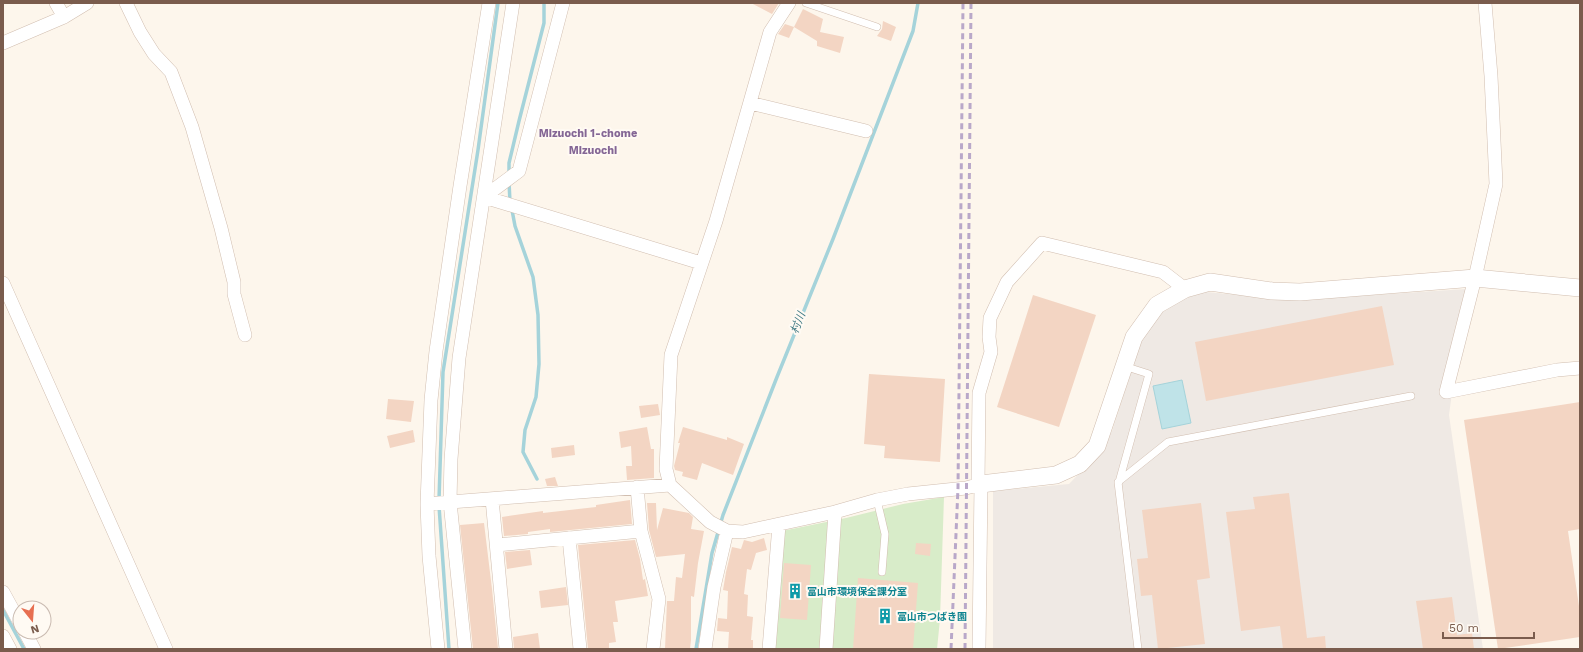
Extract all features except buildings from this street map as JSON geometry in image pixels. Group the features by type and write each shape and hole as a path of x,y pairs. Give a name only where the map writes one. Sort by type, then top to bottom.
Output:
{"street":[{"path":"56,3 64,17"},
{"path":"3,43 64,17 87,3"},
{"path":"126,3 140,32 154,54 171,72 192,127 221,228 234,282 234,294 244,335"},
{"path":"438,649 427,504 432,400 436,350 462,171 489,3"},
{"path":"464,649 450,502 451,459 458,358 513,3"},
{"path":"484,197 519,171 564,3"},
{"path":"789,3 770,32 716,222 671,355 666,469 670,485 712,522 726,530 743,532 908,494 966,488 979,484 1056,476 1080,464 1097,446 1134,337 1157,305 1185,289 1210,282 1272,291 1300,292 1475,278 1580,288"},
{"path":"1485,3 1491,76 1496,184 1475,278 1446,392 1557,370 1580,368"},
{"path":"750,103 866,131"},
{"path":"484,197 701,263"},
{"path":"979,649 979,393 991,352 989,337 990,318 1007,282 1042,243 1163,272 1185,289"},
{"path":"3,283 166,649"},
{"path":"427,504 670,485"},
{"path":"637,487 641,531 659,599 653,649"},
{"path":"492,499 506,649"},
{"path":"826,649 835,512"},
{"path":"769,649 779,524"},
{"path":"705,649 714,587 726,530"},
{"path":"496,545 641,531"},
{"path":"569,538 580,649"},
{"path":"3,592 12,608"},
{"path":"3,636 10,649"},
{"path":"29,640 34,649"}],"lane":[{"path":"806,3 877,27"},
{"path":"1124,366 1149,374 1118,482 1138,649"},
{"path":"1118,482 1168,442 1411,396"},
{"path":"877,500 885,534 882,572"}],"shaded area":[{"path":"1466,289 1449,415 1483,649 993,649 993,491 1069,484 1096,456 1112,431 1142,339 1158,315 1186,298 1206,292 1295,300"}],"green space":[{"path":"944,497 940,619 937,649 773,649 782,531 846,518 903,504"}],"water":[{"path":"1182,380 1191,423 1162,429 1153,386"}],"waterway":[{"path":"439,500 443,372 478,150 498,3"},
{"path":"509,174 509,163 544,23 544,3"},
{"name":"村川","path":"696,649 712,553 723,515 833,239 913,31 918,3"},
{"path":"509,182 510,202"},
{"path":"512,210 515,226 533,277 538,315 539,364 536,397 525,430 523,452 537,479"},
{"path":"439,506 449,649"},
{"path":"3,610 24,649"}],"railway":[{"path":"951,649 958,488 963,3"},
{"path":"965,649 971,3"}],"place":[{"name":"富山市環境保全課分室","path":"795,591"},
{"name":"富山市つばき園","path":"885,616"}],"district":[{"name":"Mizuochi 1-chome","path":"588,133"},
{"name":"Mizuochi","path":"593,150"}]}
